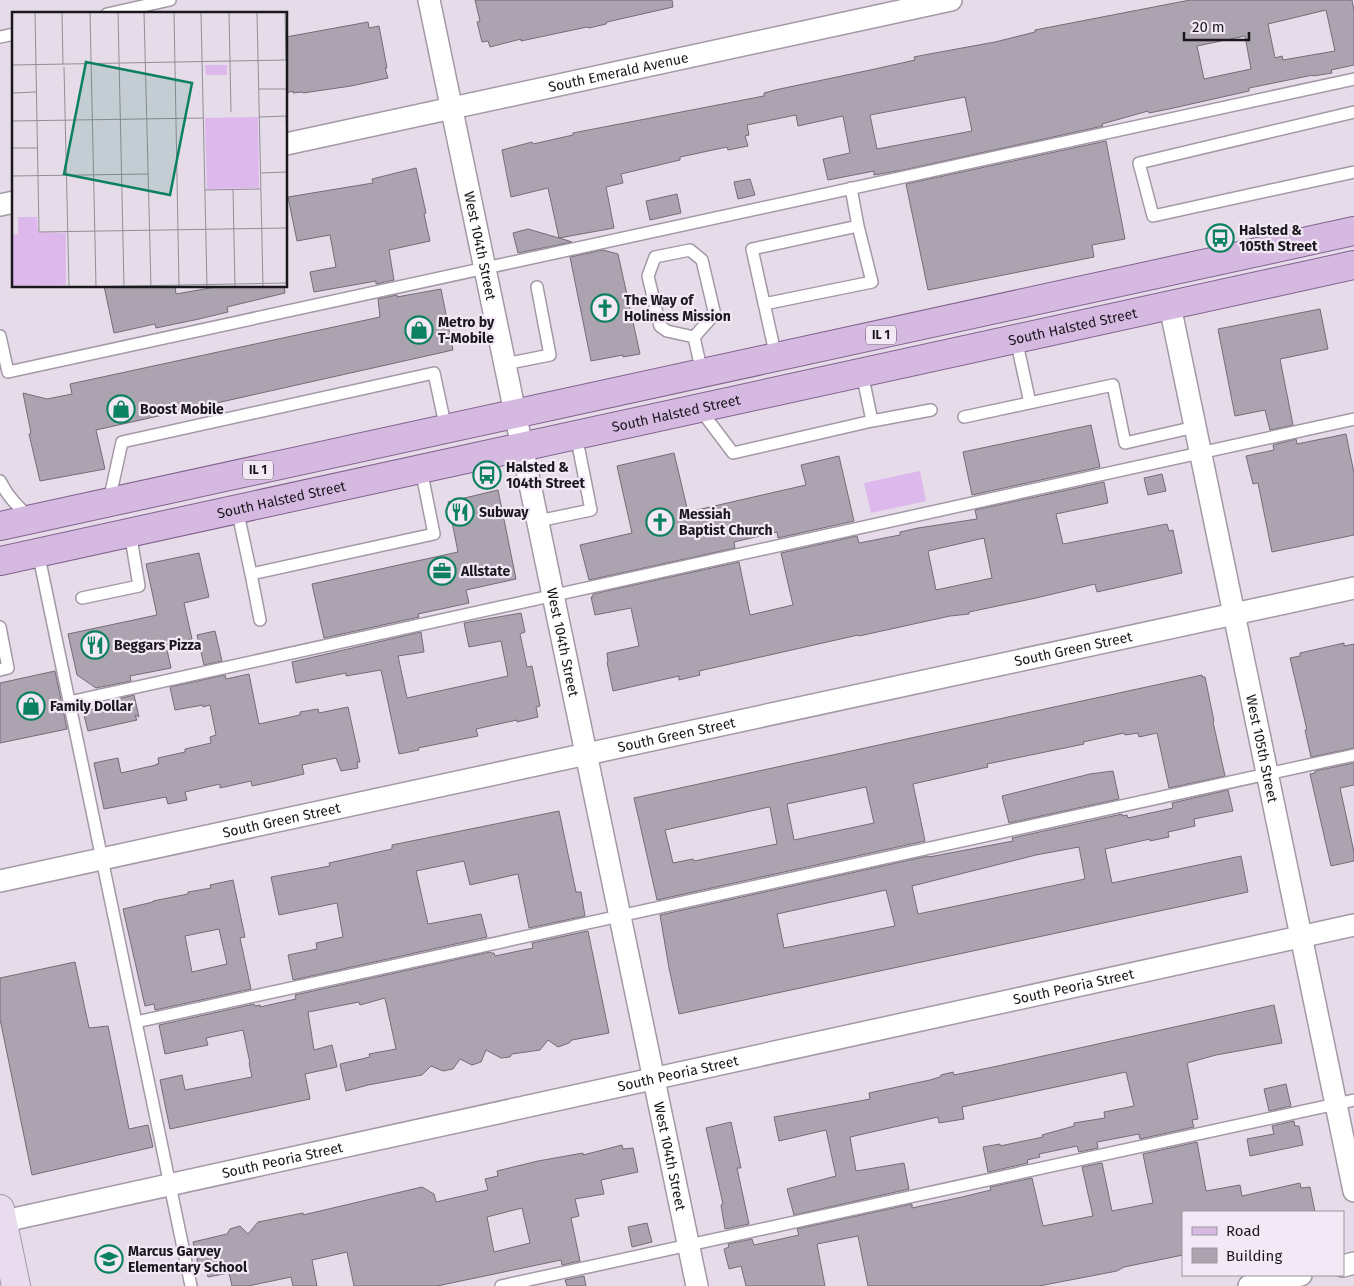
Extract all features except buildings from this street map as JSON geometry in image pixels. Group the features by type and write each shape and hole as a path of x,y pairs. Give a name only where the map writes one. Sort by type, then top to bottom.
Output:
{"main road":[{"name":"IL 1","path":"0,526 1354,231"},
{"name":"South Halsted Street","path":"0,561 1354,266"},
{"path":"1163,273 1170,306"},
{"path":"1,1218 16,1286"}],"street":[{"name":"West 104th Street","path":"429,0 697,1286"},
{"name":"South Emerald Avenue","path":"288,144 951,0"},
{"name":"West 105th Street","path":"1170,306 1301,936 1345,1102 1354,1192"},
{"name":"South Green Street","path":"0,881 1354,588"},
{"name":"South Peoria Street","path":"1,1218 169,1185 1354,925"},
{"path":"1249,1286 1296,1276"}],"lane":[{"path":"116,12 170,0"},
{"path":"0,336 8,372 1354,79"},
{"path":"1354,112 1140,163 1153,216 1354,172"},
{"path":"764,304 872,282 851,188"},
{"path":"776,358 752,249 858,226"},
{"path":"690,250 702,260 714,310 711,318 694,337 667,331 660,326 648,276 655,257 690,250"},
{"path":"505,364 550,355 537,287"},
{"path":"694,337 702,373"},
{"path":"1016,339 1030,403"},
{"path":"109,502 122,442 434,373 446,429"},
{"path":"862,373 872,421"},
{"path":"964,417 1113,385 1125,443 1195,427"},
{"path":"699,408 733,453 872,421 931,410"},
{"path":"69,702 1354,419"},
{"path":"538,521 592,510 576,435"},
{"path":"251,574 434,534 421,469"},
{"path":"0,481 6,493 16,505 32,519"},
{"path":"237,509 260,620"},
{"path":"82,598 139,586 130,532"},
{"path":"38,552 190,1286"},
{"path":"0,627 8,668 0,670"},
{"path":"136,1022 1354,755"},
{"path":"501,1286 1345,1102"}],"shaded area":[{"path":"920,471 926,501 871,513 864,483"}],"place":[{"name":"Halsted & 105th Street","path":"1220,238"},
{"name":"The Way of Holiness Mission","path":"605,308"},
{"name":"Metro by T-Mobile","path":"419,330"},
{"name":"Boost Mobile","path":"121,409"},
{"name":"Halsted & 104th Street","path":"487,475"},
{"name":"Subway","path":"460,512"},
{"name":"Messiah Baptist Church","path":"660,522"},
{"name":"Allstate","path":"442,571"},
{"name":"Beggars Pizza","path":"95,645"},
{"name":"Family Dollar","path":"31,706"},
{"name":"Marcus Garvey Elementary School","path":"109,1259"}]}
